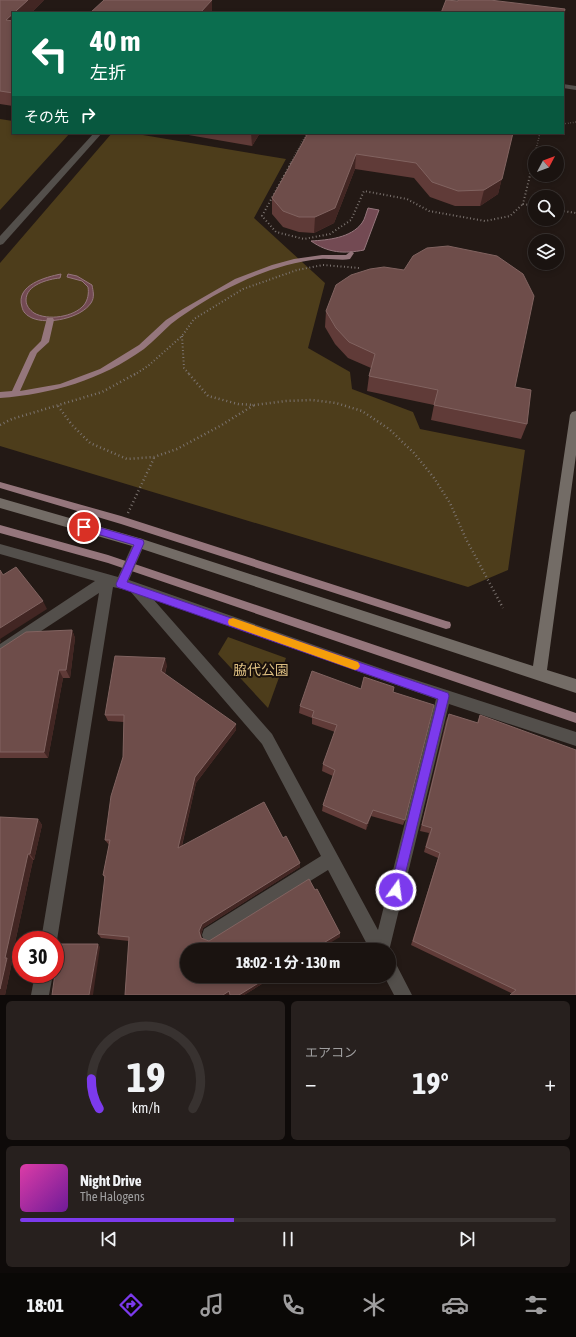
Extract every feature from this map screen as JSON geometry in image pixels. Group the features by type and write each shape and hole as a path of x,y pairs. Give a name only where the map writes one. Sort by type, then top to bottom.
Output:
{"street":[{"path":"564,86 576,88"},
{"path":"0,242 97,134"},
{"path":"539,674 576,415"},
{"path":"0,502 139,543 576,686"},
{"path":"51,931 121,584 139,543"},
{"path":"0,549 121,584 444,696 576,739"},
{"path":"0,652 121,584"},
{"path":"121,584 267,739 376,943"},
{"path":"382,943 444,696"},
{"path":"210,935 331,859"},
{"path":"396,982 403,995"},
{"path":"40,995 42,983"}],"path":[{"path":"564,124 576,122"},
{"path":"306,134 262,216 276,232 304,239 330,234 350,220 364,191 407,199 429,211 485,221 510,216 523,204 528,182"},
{"path":"537,146 540,134"},
{"path":"523,204 528,205"},
{"path":"564,211 576,213"},
{"path":"0,425 12,419 102,392 129,378 148,366 182,336 194,319 243,290 297,270 323,265 359,268"},
{"path":"182,336 184,368 208,396 238,404 254,405 305,400 336,403 362,411 389,429 414,453 434,478 450,503 466,540 503,608"},
{"path":"58,406 72,425 90,443 127,459 154,457 177,448 220,426 254,405"},
{"path":"128,513 154,457"}],"green space":[{"path":"0,119 12,121 12,134 69,134 0,210"},
{"path":"111,134 137,134 286,159 254,218 325,283 308,348 350,372 352,389 413,412 420,429 525,450 508,570 468,587 0,446 0,263"},
{"name":"脇代公園","path":"228,637 286,658 268,708 218,654"}],"shaded area":[{"path":"368,208 379,210 364,250 336,252 317,245 311,241 332,239 352,232 362,223"},
{"path":"61,274 60,278 44,281 30,290 27,295 26,302 31,311 46,317 53,317 67,315 80,309 84,305 88,296 88,287 82,281 67,277 68,274 77,276 92,285 93,296 91,303 80,313 64,319 47,321 32,318 26,315 22,309 21,299 27,288 40,280"}],"building":[{"path":"0,0 28,0 15,12 12,12 12,15 6,20 12,21 12,93 0,91"},
{"path":"104,0 212,0 201,12 91,12"},
{"path":"446,0 490,0 565,9 564,14 564,12 441,12"},
{"path":"307,134 513,134 502,179 484,190 458,191 432,182 416,163 356,154 335,208 315,217 299,217 283,211 272,198"},
{"path":"448,246 497,256 523,274 534,296 515,387 531,390 527,424 434,405 438,390 369,376 375,354 349,342 336,328 326,311 336,285 351,275 370,269 384,267 404,270 413,256 427,248"},
{"path":"16,567 43,601 0,628 0,570 3,575"},
{"path":"72,630 66,670 59,670 44,752 0,752 0,649 26,632"},
{"path":"115,656 165,658 161,671 236,724 195,777 178,848 264,802 283,838 286,836 300,863 202,924 199,931 201,938 209,941 309,879 315,890 317,889 340,933 324,943 180,943 180,983 259,983 239,995 230,995 229,991 223,995 125,995 129,937 98,934 105,876 103,875 110,840 105,840 111,796 123,757 124,715 105,715"},
{"path":"312,671 361,689 364,677 394,687 393,692 434,705 405,820 373,810 367,824 323,805 335,770 323,764 337,725 312,717 314,711 300,706"},
{"path":"449,714 478,723 480,715 576,750 576,995 510,995 516,990 413,941 440,853 426,847 432,828 422,825"},
{"path":"0,817 38,819 30,854 28,854 5,958 7,958 0,989"},
{"path":"64,944 98,944 89,995 52,995 54,983 64,983"}],"waterway":[{"path":"14,394 45,390 75,382 103,371 142,347 169,322 202,299 256,273 294,261 322,257 348,257 351,253"},
{"path":"14,394 34,352 45,342 50,320"},
{"path":"0,395 14,394"},
{"path":"0,485 121,520 446,625"},
{"path":"0,529 108,559 576,718"}],"slow traffic":[{"path":"233,622 355,666"}],"route":[{"path":"84,527 139,543 121,584 134,587 444,696 396,890"}]}
